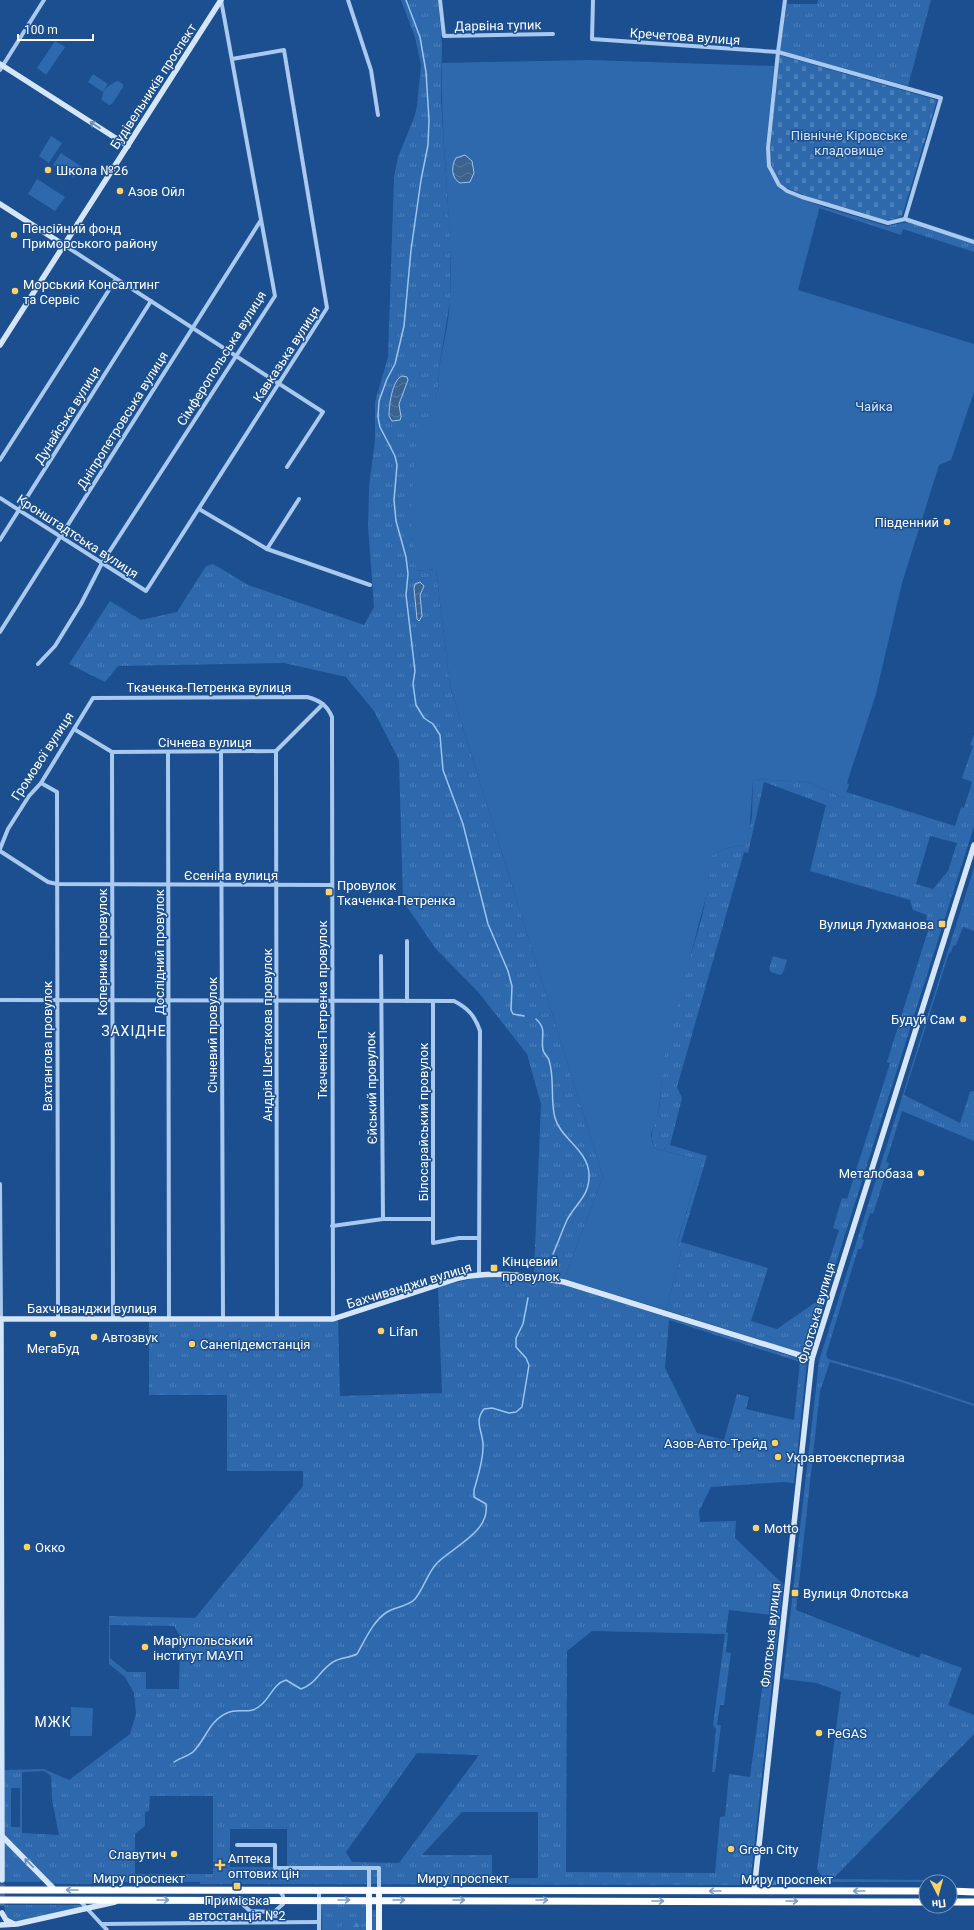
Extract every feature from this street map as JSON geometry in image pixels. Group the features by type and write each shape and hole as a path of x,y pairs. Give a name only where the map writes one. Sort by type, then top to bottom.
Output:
{"highway":[{"name":"Миру проспект","path":"0,1890 918,1891"},
{"path":"307,1890 307,1900"},
{"path":"503,1890 503,1900"},
{"name":"Флотська вулиця","path":"753,1901 754,1891"},
{"path":"882,1891 882,1901"},
{"path":"958,1891 974,1892"},
{"name":"Миру проспект","path":"1,1903 78,1900 918,1902"},
{"path":"958,1902 974,1902"}],"main road":[{"path":"369,1890 369,1930"},
{"path":"379,1890 379,1930"}],"street":[{"path":"44,0 1,67 128,146"},
{"name":"Сімферопольська вулиця","path":"38,664 55,646 82,604 102,563 275,296 221,0"},
{"name":"Будівельників проспект","path":"0,345 221,0"},
{"path":"348,0 371,70 378,114"},
{"name":"Дарвіна тупик","path":"440,0 444,36 553,34"},
{"name":"Кречетова вулиця","path":"593,0 592,39 778,52 941,98 905,219"},
{"path":"781,0 785,0 778,52 768,155 771,171 779,185 787,191 802,197 888,223 905,219 974,242"},
{"name":"Кавказька вулиця","path":"146,591 328,308 284,50 232,59"},
{"path":"0,204 323,412 287,467"},
{"name":"Дніпропетровська вулиця","path":"0,632 261,219"},
{"path":"0,460 116,279"},
{"name":"Дунайська вулиця","path":"0,540 151,301"},
{"name":"Кронштадтська вулиця","path":"0,498 146,591"},
{"path":"267,549 299,499"},
{"path":"199,509 267,549 370,585"},
{"name":"Ткаченка-Петренка вулиця","path":"93,698 307,697 315,699 323,704"},
{"name":"Громової вулиця","path":"0,850 8,829 29,796 41,783 93,698"},
{"path":"276,751 323,704"},
{"name":"Ткаченка-Петренка провулок","path":"323,704 332,717 333,1319"},
{"path":"74,729 112,752"},
{"name":"Січнева вулиця","path":"112,752 276,751"},
{"name":"Андрія Шестакова провулок","path":"276,751 277,1319"},
{"name":"Коперника провулок","path":"112,752 113,1319"},
{"name":"Дослідний провулок","path":"168,752 169,1319"},
{"name":"Січневий провулок","path":"222,752 223,1319"},
{"name":"Вахтангова провулок","path":"41,783 57,792 58,1319"},
{"name":"Флотська вулиця","path":"754,1891 812,1360 974,845"},
{"path":"0,850 48,882 57,884"},
{"name":"Єсеніна вулиця","path":"57,884 332,885"},
{"path":"407,942 407,1001"},
{"name":"Єйський провулок","path":"381,956 380,1001 383,1219"},
{"path":"0,1000 454,1001 464,1006 477,1022 480,1031 479,1274"},
{"name":"Білосарайський провулок","path":"432,1001 433,1243 459,1238 479,1238"},
{"path":"0,1184 2,1880"},
{"path":"332,1226 383,1219 433,1220"},
{"name":"Бахчиванджи вулиця","path":"1,1319 333,1319 343,1317 429,1287 479,1274 530,1276 564,1282 812,1360"},
{"path":"1,1837 55,1890"},
{"path":"237,1845 275,1845 275,1868 379,1868 379,1890"},
{"path":"369,1868 369,1890"},
{"path":"237,1900 250,1911 274,1912 281,1908 284,1900 279,1890"},
{"path":"319,1890 319,1930"},
{"path":"78,1900 107,1930"},
{"path":"0,1925 16,1924 124,1900"},
{"path":"1,1903 1,1915 6,1920 16,1924"},
{"path":"102,1924 114,1927 319,1922"}],"green space":[{"path":"401,0 438,0 442,44 441,100 450,237 450,301 438,374 439,384 435,400 416,571 436,569 450,686 603,1177 564,1279 534,1272 541,1104 527,1054 479,993 436,949 403,901 399,760 374,711 346,677 284,663 118,666 105,682 69,664 110,601 141,620 177,612 206,566 213,564 248,585 364,625 374,607 368,526 369,487 375,440 375,402 388,357 394,177 398,157 414,118 417,106 421,65 415,37"},
{"path":"818,0 931,0 908,86 780,51 787,4 817,4"},
{"path":"55,41 65,47 46,75 37,68"},
{"name":"Північне Кіровське кладовище","path":"779,55 937,100 902,216 887,220 867,216 801,194 789,189 779,182 773,171 770,154"},
{"name":"Чайка","path":"588,60 774,66 766,148 769,172 781,190 820,206 798,290 974,344 974,392 951,460 939,465 902,583 876,694 847,783 849,785 844,798 808,782 753,779 749,839 745,845 719,851 707,861 709,877 707,893 665,1052 658,1117 651,1134 652,1142 656,1149 702,1160 678,1240 681,1253 666,1310 564,1279 603,1177 450,686 436,569 416,571 411,520 415,447 435,400 439,384 438,374 447,327 450,299 450,240 443,122 442,63"},
{"path":"93,74 108,84 103,92 88,82"},
{"path":"118,81 123,84 123,87 112,104 109,105 102,100 104,91"},
{"path":"51,136 62,143 49,163 39,156"},
{"path":"61,153 82,167 74,178 53,165"},
{"path":"37,179 65,197 55,211 28,194"},
{"path":"820,206 887,226 908,222 909,218 974,239 974,252 903,229 901,235 819,208"},
{"path":"974,734 974,826 807,1355 666,1310 681,1253 678,1241 702,1160 656,1149 653,1143 652,1134 659,1109 662,1073 669,1032 705,904 707,890 706,861 719,851 745,845 752,818 753,779 808,782 844,798 846,792 955,826 961,807 964,808 972,782 962,778 973,746 970,745","holes":["764,782 826,805 810,871 910,900 913,910 927,915 926,920 931,921 887,1062 890,1063 848,1196 847,1199 842,1198 833,1228 839,1230 816,1302 777,1329 751,1321 768,1268 681,1242 707,1156 670,1145 682,1098 677,1087 744,852 748,853","930,836 957,843 948,871 933,889 916,884"]},
{"path":"974,868 974,931 963,927 956,945 953,946 951,952 949,953 904,1095 960,1123 970,1092 974,1091 974,1141 902,1111 886,1162 889,1163 873,1214 870,1213 862,1239 864,1240 861,1249 858,1249 826,1355 828,1359 899,1379 974,1404 974,1406 898,1381 830,1362 820,1391 796,1610 919,1658 921,1653 962,1668 948,1705 974,1715 974,1734 827,1885 817,1869 841,1692 817,1683 783,1679 819,1361"},
{"path":"773,956 787,960 783,973 780,975 771,972 769,969"},
{"path":"494,1276 529,1279 564,1285 807,1361 794,1483 782,1482 711,1487 699,1511 700,1522 736,1521 735,1538 783,1584 750,1885 200,1884 200,1882 52,1884 4,1834 4,1770 44,1769 69,1780 130,1734 136,1714 134,1693 125,1677 109,1664 109,1616 195,1618 303,1486 303,1471 227,1471 227,1395 149,1395 149,1322 314,1322 338,1319 340,1396 442,1393 438,1287 479,1277","holes":["669,1320 800,1362 794,1420 746,1409 749,1397 737,1394 724,1440 697,1433 665,1368","729,1610 772,1615 750,1777 729,1774 725,1816 720,1817 715,1873 566,1872 567,1651 592,1631 725,1634 713,1725 716,1729 712,1772 715,1772 721,1725 717,1725 720,1705 724,1705 731,1653 726,1652 728,1633 726,1632","110,1625 174,1626 180,1636 179,1689 146,1689 146,1672 127,1672 110,1658","417,1753 479,1755 399,1863 352,1862 346,1852","44,1771 51,1776 52,1800 59,1835 22,1833 22,1772","11,1788 20,1788 20,1827 11,1827","150,1796 213,1796 213,1874 135,1874 135,1834 145,1826 145,1812 149,1811","462,1812 538,1812 538,1878 492,1878 492,1855 422,1855","230,1829 287,1829 287,1867 230,1867"]},
{"path":"71,1707 93,1708 92,1736 70,1736"},
{"path":"4,1842 42,1880 40,1882 4,1882"},
{"path":"831,1879 918,1880 918,1882 831,1882"},
{"path":"766,1880 808,1880 813,1885 765,1885"},
{"path":"321,1904 366,1904 366,1930 361,1930 360,1927 343,1924 342,1930 322,1930"},
{"path":"4,1905 80,1905 83,1907 17,1922 6,1917"},
{"path":"371,1910 376,1910 376,1930 372,1930"},
{"path":"347,1920 357,1923 361,1930 342,1930 343,1924"}],"water":[{"path":"465,155 472,161 474,173 470,182 460,183 453,175 453,165 456,158"},
{"path":"402,376 407,377 408,380 399,404 401,417 400,420 392,421 389,416 393,388"},
{"path":"420,582 424,586 420,595 422,616 419,621 417,619 414,588 415,584"}],"waterway":[{"path":"406,0 420,37 426,72 429,120 428,145 421,180 411,250 404,326 395,364 387,379 379,401 378,417 380,427 395,456 397,465 394,500 396,521 406,557 408,574 406,595 415,671 413,684 416,705 424,718 433,724 440,735 443,770 463,824 488,924 508,971 512,986 511,1010 513,1014 524,1016"},
{"path":"536,1019 540,1023 543,1030 543,1050 551,1067 555,1118 563,1132 584,1158 589,1174 589,1182 585,1194 567,1220 553,1254"},
{"path":"174,1762 193,1752 212,1725 221,1716 232,1711 248,1711 257,1708 264,1702 278,1684 286,1680 301,1689 306,1687 333,1662 357,1654 378,1620 387,1612 406,1605 415,1599 437,1563 477,1530 486,1514 486,1504 474,1497 474,1490 483,1453 483,1442 479,1418 484,1409 492,1408 509,1413 516,1412 522,1407 529,1365 526,1358 516,1347 516,1338 523,1324 528,1298"}],"tunnel":[{"path":"2,1880 2,1906"}],"place":[{"name":"Школа №26","path":"48,170"},
{"name":"Азов Ойл","path":"120,191"},
{"name":"Пенсійний фонд Приморського району","path":"14,235"},
{"name":"Морський Консалтинг та Сервіс","path":"15,291"},
{"name":"Південний","path":"947,522"},
{"name":"Провулок Ткаченка-Петренка","path":"329,892"},
{"name":"Вулиця Лухманова","path":"942,924"},
{"name":"Будуй Сам","path":"963,1019"},
{"name":"Металобаза","path":"921,1173"},
{"name":"Кінцевий провулок","path":"494,1268"},
{"name":"Lifan","path":"381,1331"},
{"name":"МегаБуд","path":"53,1334"},
{"name":"Автозвук","path":"94,1337"},
{"name":"Санепідемстанція","path":"192,1344"},
{"name":"Азов-Авто-Трейд","path":"775,1443"},
{"name":"Укравтоекспертиза","path":"778,1457"},
{"name":"Motto","path":"756,1528"},
{"name":"Окко","path":"27,1547"},
{"name":"Вулиця Флотська","path":"795,1593"},
{"name":"Маріупольський інститут МАУП","path":"145,1647"},
{"name":"PeGAS","path":"819,1733"},
{"name":"Green City","path":"731,1849"},
{"name":"Славутич","path":"174,1854"},
{"name":"Аптека оптових цін","path":"220,1865"},
{"name":"Приміська автостанція №2","path":"237,1886"}],"district":[{"name":"ЗАХІДНЕ","path":"134,1031"},
{"name":"МЖК","path":"53,1722"}]}
